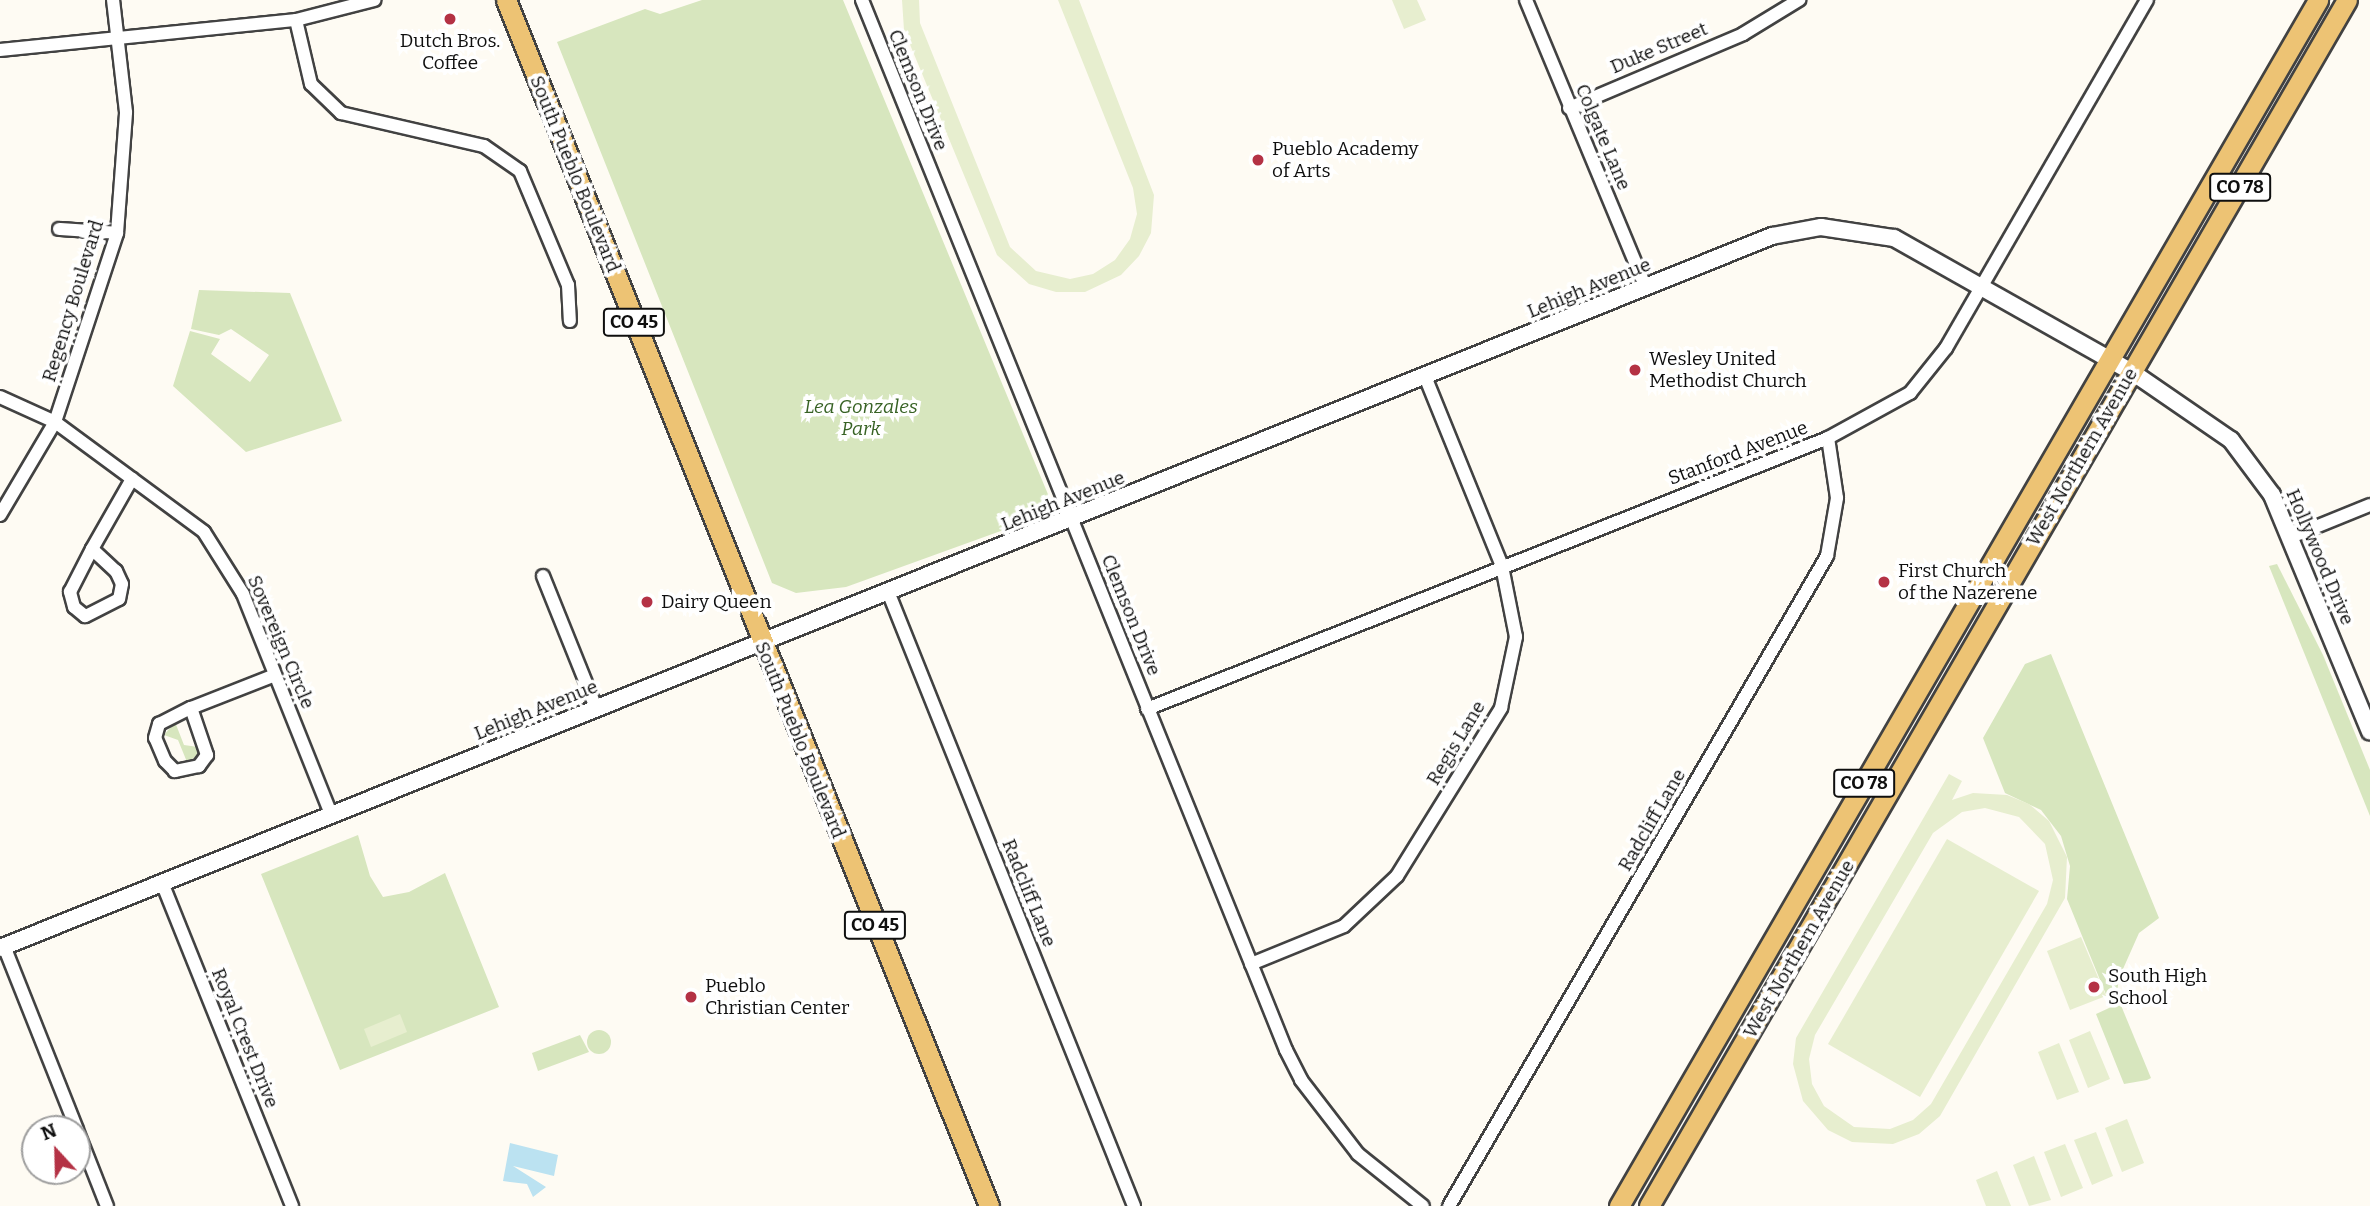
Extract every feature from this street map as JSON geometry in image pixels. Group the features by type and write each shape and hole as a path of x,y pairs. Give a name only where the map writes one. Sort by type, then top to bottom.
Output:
{"main road":[{"name":"South Pueblo Boulevard","path":"506,0 989,1206"},
{"name":"West Northern Avenue","path":"1619,1206 2112,361 2318,0"},
{"name":"West Northern Avenue","path":"1649,1206 2347,0"}],"street":[{"name":"Regency Boulevard","path":"0,515 55,422 117,233 126,112 113,0"},
{"path":"0,50 296,20 352,3 374,0"},
{"name":"Clemson Drive","path":"862,0 1147,709 1301,1080 1358,1154 1423,1206"},
{"name":"Colgate Lane","path":"1525,0 1646,288"},
{"name":"Duke Street","path":"1569,108 1743,34 1799,0"},
{"name":"Stanford Avenue","path":"1147,709 1828,438 1910,393 1946,348 2147,0"},
{"path":"296,20 311,85 341,113 484,146 520,171 568,285 570,321"},
{"name":"Lehigh Avenue","path":"2,947 163,885 596,708 889,594 1772,236 1821,227 1894,238 1980,289 2132,372"},
{"path":"59,229 117,233"},
{"name":"Hollywood Drive","path":"2132,372 2231,440 2272,495 2370,732"},
{"name":"Regis Lane","path":"1251,964 1344,926 1397,876 1501,708 1516,638 1502,566 1425,376"},
{"name":"Sovereign Circle","path":"0,397 55,422 204,532 243,594 332,816"},
{"name":"Radcliff Lane","path":"1449,1206 1827,556 1837,498 1828,438"},
{"path":"92,549 116,571 122,584 119,599 85,616 74,607 70,592 92,549 132,479"},
{"path":"2291,537 2370,505"},
{"path":"543,576 596,708"},
{"name":"Radcliff Lane","path":"889,594 1134,1206"},
{"path":"191,708 207,755 199,766 175,771 165,761 155,730 166,718 191,708 275,675"},
{"name":"Royal Crest Drive","path":"163,885 292,1206"},
{"path":"2,947 71,1115"},
{"path":"91,1165 107,1206"}],"green space":[{"name":"Lea Gonzales Park","path":"702,0 843,0 1052,504 1042,516 846,587 796,593 772,583 557,42 645,9 660,14"},
{"path":"902,0 919,0 920,23 1010,247 1036,271 1070,279 1093,274 1115,260 1130,239 1137,214 1133,188 1058,0 1079,0 1154,195 1151,233 1139,256 1121,275 1085,292 1056,292 1029,284 997,255 904,30"},
{"path":"1392,0 1417,0 1426,20 1404,29"},
{"path":"199,290 290,293 342,421 246,452 173,386 190,331 220,339 211,354 250,382 269,355 231,329 219,335 191,329"},
{"path":"2277,564 2323,655 2370,770 2370,816 2269,566"},
{"path":"2051,654 2159,918 2139,933 2119,978 2117,993 2107,997 2067,899 2070,866 2061,836 2041,810 2005,793 1983,738 2025,664"},
{"path":"175,722 184,745 198,747 197,756 187,762 178,740 164,735"},
{"path":"1949,774 1962,781 1952,800 1973,793 2007,795 2029,804 2049,821 2067,857 2065,898 1940,1116 1919,1134 1893,1144 1852,1142 1828,1130 1803,1101 1793,1064 1796,1038","holes":["1985,808 2019,817 2045,844 2053,880 2047,904 1931,1104 1913,1120 1890,1129 1854,1127 1824,1106 1812,1084 1809,1059 1815,1035 1933,833 1962,812"]},
{"path":"358,835 370,876 383,897 409,892 445,873 499,1007 340,1070 261,874"},
{"path":"1947,839 2039,891 1920,1097 1828,1044"},
{"path":"2081,937 2106,996 2070,1010 2047,951"},
{"path":"2120,1003 2151,1078 2147,1080 2124,1084 2096,1014"},
{"path":"400,1014 407,1032 371,1047 364,1029"},
{"path":"599,1030 607,1034 611,1042 607,1050 599,1054 591,1050 587,1042 591,1034"},
{"path":"2090,1031 2110,1079 2088,1088 2069,1040"},
{"path":"580,1035 589,1052 538,1071 532,1053"},
{"path":"2059,1043 2079,1092 2057,1100 2038,1052"},
{"path":"2127,1119 2144,1163 2122,1172 2105,1128"},
{"path":"2096,1132 2113,1176 2092,1185 2074,1140"},
{"path":"2065,1144 2083,1188 2061,1197 2044,1152"},
{"path":"2034,1156 2051,1200 2029,1206 2013,1165"},
{"path":"1997,1171 2011,1206 1986,1206 1976,1180"}],"water":[{"path":"510,1143 558,1155 554,1176 513,1166 546,1187 533,1197 527,1184 503,1181"}],"place":[{"name":"Dutch Bros. Coffee","path":"450,19"},
{"name":"Pueblo Academy of Arts","path":"1258,160"},
{"name":"Wesley United Methodist Church","path":"1635,370"},
{"name":"First Church of the Nazerene","path":"1884,582"},
{"name":"Dairy Queen","path":"647,602"},
{"name":"South High School","path":"2094,987"},
{"name":"Pueblo Christian Center","path":"691,997"}]}
